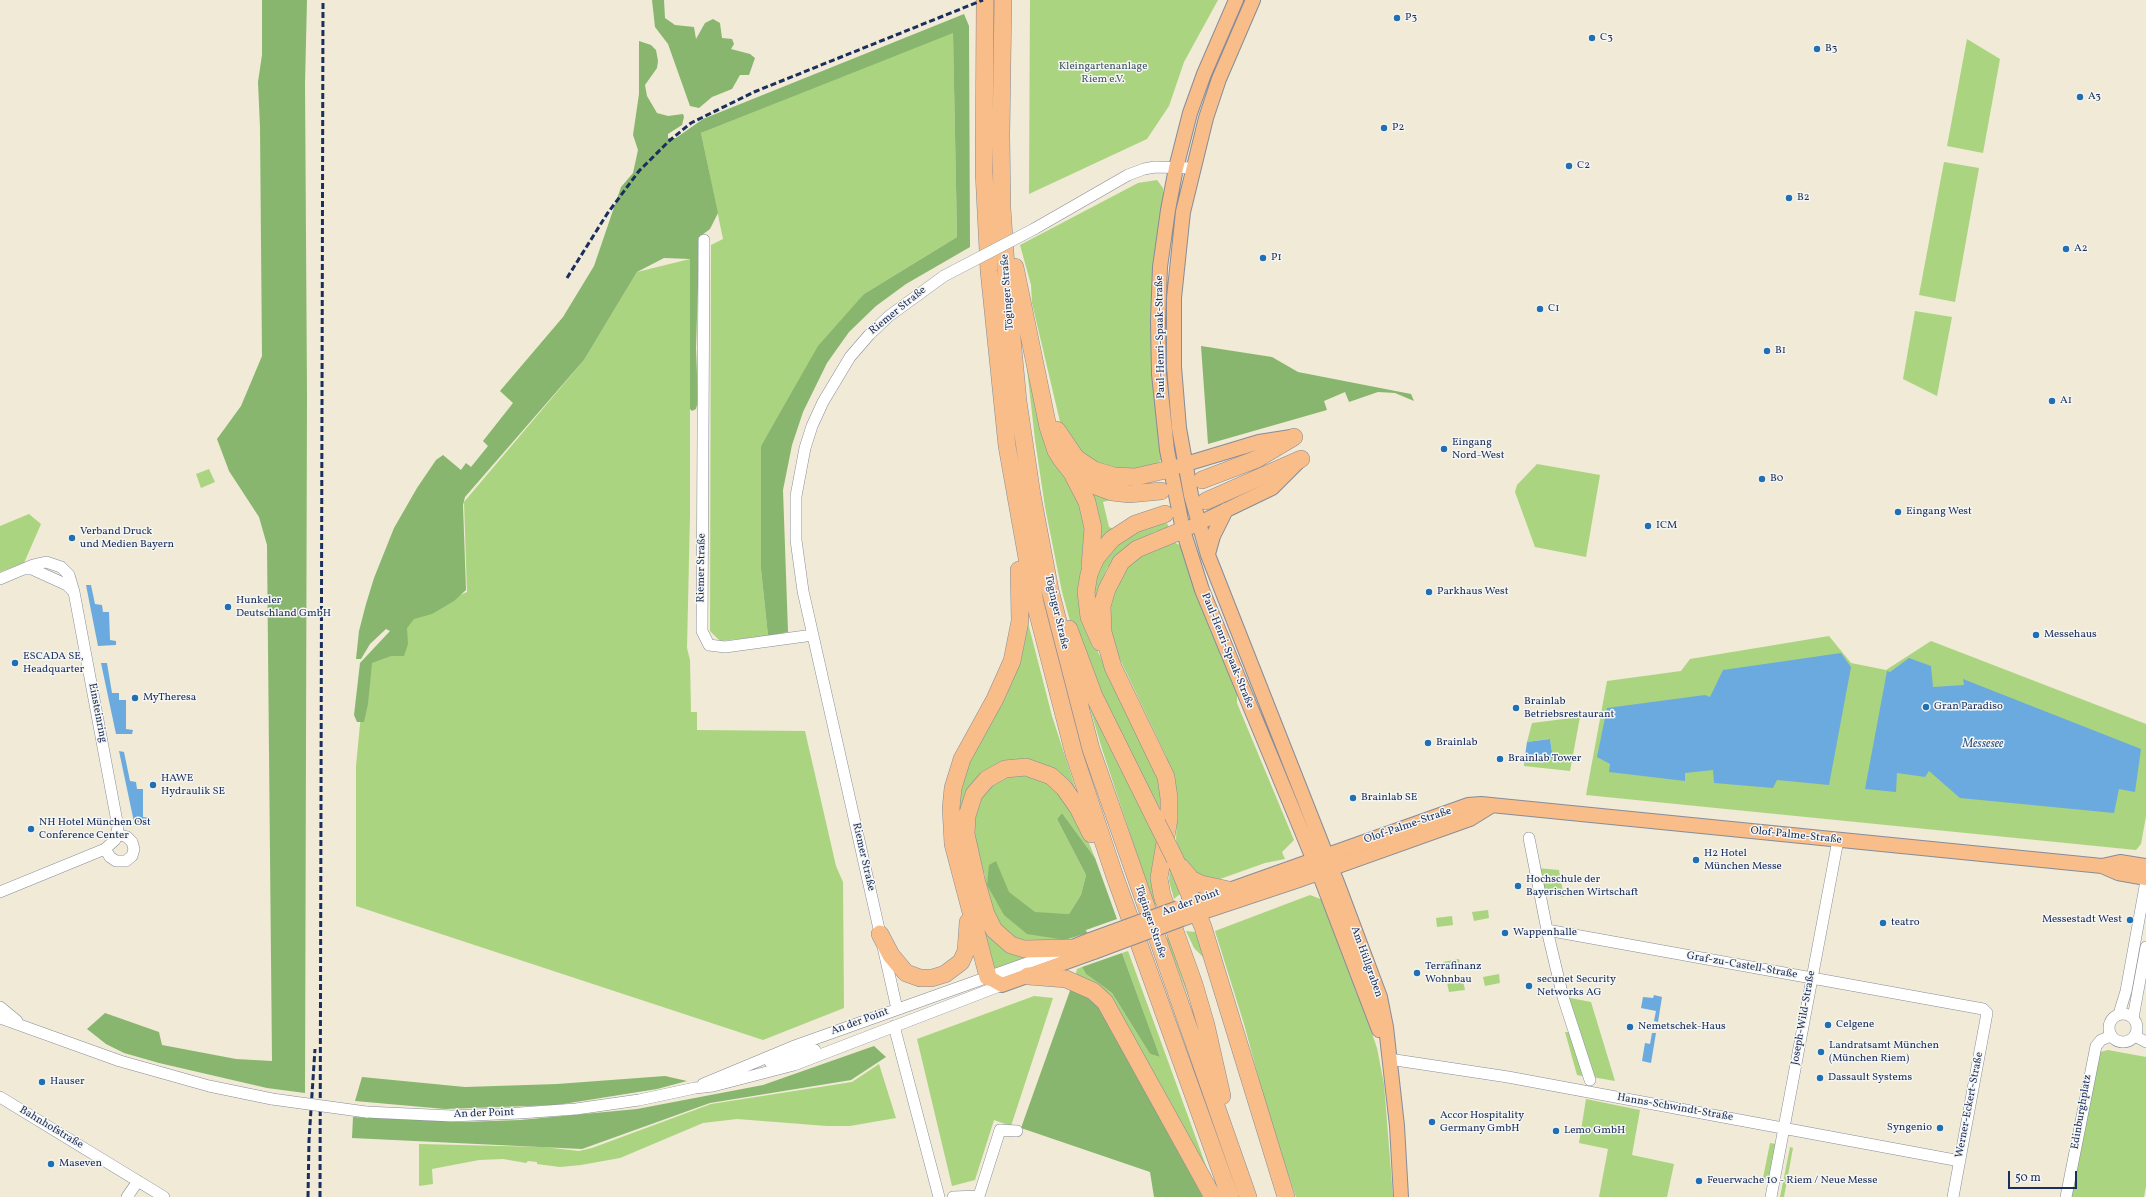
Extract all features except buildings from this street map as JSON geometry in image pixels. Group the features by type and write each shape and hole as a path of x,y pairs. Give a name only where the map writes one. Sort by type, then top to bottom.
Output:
{"highway":[{"name":"Töginger Straße","path":"985,0 984,172 989,270 1007,446 1035,603 1051,670 1074,754 1114,874 1230,1197"},
{"name":"Töginger Straße","path":"1003,0 1001,113 1002,208 1008,296 1018,401 1032,496 1050,590 1091,749 1177,998 1232,1147 1248,1197"},
{"path":"1002,208 1044,408 1056,451 1072,473 1087,502 1092,528 1089,574 1086,592 1089,617 1166,777 1169,798 1169,819 1159,878 1162,895 1194,984 1206,1026 1232,1147"},
{"path":"1044,408 1053,421 1059,435 1076,458 1094,470 1114,476 1135,477 1178,467"},
{"path":"1202,480 1257,459 1294,437"},
{"path":"1206,501 1301,459"},
{"path":"1072,473 1082,481 1112,492 1129,494 1161,491"},
{"path":"1089,574 1096,558 1112,539 1136,524 1165,514"},
{"path":"995,981 968,902 953,844 951,822 952,795 962,759 995,699 1012,661 1020,621 1021,586 1018,553 1019,518"},
{"path":"1113,667 1103,632 1102,606 1107,589 1115,572 1122,562 1137,549 1191,527"},
{"path":"1050,590 1064,617 1094,696 1175,859 1191,879 1201,884 1229,890"},
{"path":"1070,948 1032,950 1017,947 1004,940 990,923 982,903 966,834 967,816 974,794 982,783 992,775 1011,767 1026,767 1051,776 1064,788 1075,802 1085,820 1099,854 1114,874"},
{"path":"1175,859 1187,911 1203,927 1286,1197"},
{"path":"880,934 891,955 906,973 928,978 945,974 961,962 966,951 968,902"},
{"path":"1028,976 1066,979 1093,991 1105,1002 1213,1197"}],"main road":[{"name":"Paul-Henri-Spaak-Straße","path":"1236,0 1207,68 1190,113 1176,168 1163,239 1159,298 1159,374 1191,527 1202,590 1313,859 1325,871"},
{"name":"Paul-Henri-Spaak-Straße","path":"1178,467 1174,298 1179,240 1192,168 1219,79 1243,20 1254,0"},
{"path":"1178,467 1259,442 1294,437"},
{"path":"1191,527 1272,488 1301,459"},
{"path":"1208,555 1213,536 1226,510"},
{"name":"Paul-Henri-Spaak-Straße","path":"1191,527 1208,555 1326,855 1325,871"},
{"path":"1226,647 1242,641"},
{"name":"Olof-Palme-Straße","path":"1326,855 1468,805 1491,806 2102,866 2118,873 2146,878"},
{"name":"Olof-Palme-Straße","path":"1325,871 1470,819 1491,806"},
{"name":"An der Point","path":"1187,911 1229,890 1326,855"},
{"name":"Olof-Palme-Straße","path":"2102,866 2120,862 2146,866"},
{"name":"An der Point","path":"995,981 1028,976 1092,946 1187,911 1325,871"},
{"name":"Am Hüllgraben","path":"1325,871 1380,997 1386,1027 1397,1126 1401,1197"},
{"name":"An der Point","path":"1070,948 1092,946"}],"street":[{"name":"Riemer Straße","path":"901,1010 880,934 801,578 795,523 796,496 812,426 836,378 850,357 869,335 913,297 944,276 1034,229 1128,175 1150,168 1192,168"},
{"name":"Riemer Straße","path":"704,240 702,631 709,646 725,647 813,635"},
{"name":"Einsteinring","path":"0,579 46,562 61,567 69,575 74,592 118,818 117,834"},
{"path":"0,892 105,849 115,840 117,834 127,837 132,842 134,849 132,856 126,861 116,861 110,857 105,849"},
{"path":"1529,838 1547,930 1573,1030 1590,1080"},
{"name":"Joseph-Wild-Straße","path":"1772,1197 1838,840"},
{"path":"2118,1014 2126,1014 2133,1018 2137,1025 2135,1036 2128,1041 2122,1042 2111,1036 2109,1030 2110,1023 2118,1014 2126,991 2146,881"},
{"name":"Graf-zu-Castell-Straße","path":"1547,930 1590,939 1812,977 1983,1010 1987,1013"},
{"path":"2133,1018 2146,947"},
{"name":"An der Point","path":"0,1018 120,1061 209,1086 272,1099 366,1112 452,1116 520,1114 576,1109 639,1100 732,1082 794,1065 926,1013 1070,948"},
{"name":"An der Point","path":"695,1088 792,1047 924,1001 995,981"},
{"path":"0,1007 24,1027"},
{"path":"926,1013 901,1010 894,1026 939,1197"},
{"name":"Werner-Eckert-Straße","path":"1953,1197 1987,1013"},
{"name":"An der Point","path":"734,1071 814,1050 885,1023 894,1026"},
{"name":"Edinburghplatz","path":"2066,1197 2096,1046 2101,1040 2111,1036"},
{"path":"2135,1036 2146,1042"},
{"name":"Hanns-Schwindt-Straße","path":"1389,1059 1476,1072 1784,1127 1960,1161"},
{"name":"Bahnhofstraße","path":"0,1097 164,1197"},
{"path":"953,1197 979,1196 1000,1130 1017,1131"},
{"path":"127,1197 138,1181"}],"green space":[{"path":"262,0 307,0 305,83 307,394 305,1093 267,1088 159,1063 124,1053 106,1044 87,1029 105,1013 159,1032 162,1045 236,1059 272,1061 267,545 259,517 229,471 217,439 241,406 262,356 260,127 258,82 262,55"},
{"path":"652,0 664,0 665,18 675,25 694,27 696,39 705,23 713,19 720,23 722,38 732,39 734,44 731,49 750,54 755,58 749,75 740,75 732,89 712,97 699,108 690,106 668,44 655,27"},
{"name":"Kleingartenanlage Riem e.V.","path":"1030,0 1218,0 1184,62 1169,106 1147,139 1029,194"},
{"path":"964,14 969,26 970,247 906,284 876,306 849,332 827,363 803,412 792,445 783,490 788,632 768,636 761,569 761,446 818,346 864,294 957,237 953,33 701,133 718,213 710,229 698,238 701,249 696,348 698,401 696,409 692,411 690,409 690,259 664,258 637,272 584,360 465,497 463,505 466,590 454,601 432,614 414,619 407,628 408,644 404,656 391,656 372,663 368,704 364,722 357,722 354,715 360,663 390,631 386,629 370,644 361,659 356,659 359,631 366,604 374,578 394,528 417,488 436,460 443,455 461,470 466,463 471,467 488,446 483,441 513,403 500,391 563,317 594,266 621,187 633,173 638,150 633,135 639,94 639,41 651,45 656,50 658,61 657,68 645,85 647,96 657,113 668,116 683,114 684,117 682,125 668,134 668,138 676,138 703,119"},
{"path":"953,32 957,237 864,294 778,418 761,446 761,569 768,636 720,641 710,631 711,245 723,239 701,133"},
{"path":"1967,39 2000,59 1983,153 1947,146"},
{"path":"1944,162 1979,168 1955,302 1919,295"},
{"path":"1157,180 1163,188 1164,202 1162,459 1155,466 1140,470 1101,467 1078,451 1061,426 1032,303 1031,285 1020,245 1138,183"},
{"path":"690,259 690,515 687,648 690,660 691,712 697,712 697,730 805,731 836,866 843,882 844,1008 763,1040 356,906 356,766 366,662 409,618 467,592 464,502 584,360 637,272"},
{"path":"1915,311 1952,317 1937,396 1903,379"},
{"path":"1023,333 1067,477 1083,509 1090,636 1160,775 1161,817 1110,718 1073,632 1062,592 1045,507 1035,440"},
{"path":"1201,346 1272,357 1298,372 1411,394 1414,401 1395,393 1378,392 1349,402 1345,392 1324,401 1327,410 1208,444"},
{"path":"1537,464 1600,475 1586,557 1535,547 1515,492 1517,485"},
{"path":"209,469 215,482 201,488 196,474"},
{"path":"1084,487 1114,499 1103,502 1109,527 1114,529 1096,547"},
{"path":"29,514 41,524 24,563 0,572 0,526"},
{"path":"1167,523 1169,528 1154,532 1124,551 1107,568 1098,591 1096,604 1091,599 1100,562 1111,548 1143,528"},
{"path":"1171,541 1182,546 1237,691 1237,703 1294,840 1282,852 1285,859 1265,863 1220,879 1202,878 1184,865 1176,840 1177,815 1175,786 1166,756 1118,655 1107,623 1110,593 1120,573 1140,557"},
{"path":"1025,611 1052,716 1077,793 1064,778 1038,762 1017,760 990,768 971,784 961,811 981,914 1038,955 996,969 990,962 957,810 961,781"},
{"path":"1829,636 1851,663 1886,670 1931,641 2146,724 2146,816 2141,844 2136,850 1586,795 1607,681 1681,671 1690,659"},
{"path":"1082,681 1154,825 1159,847 1159,904 1154,906 1102,749"},
{"path":"1580,717 1570,771 1524,766 1524,763 1553,758 1550,739 1527,742 1532,723"},
{"path":"1019,772 1055,786 1082,826 1095,858 1062,813 1057,819 1086,875 1081,895 1069,914 1035,913 1008,892 996,862 987,885 1065,940 1034,944 1008,938 993,919 983,884 985,875 978,864 972,826 973,804 987,785"},
{"path":"1062,813 1095,858 1117,919 1086,930 1087,933 1065,940 1027,934 1004,915 987,885 989,865 996,861 1009,892 1035,912 1069,914 1081,895 1086,875 1057,819"},
{"path":"1170,858 1180,894 1174,899 1169,881"},
{"path":"1537,868 1559,870 1564,897 1542,893"},
{"path":"1310,895 1323,900 1342,946 1377,1048 1384,1084 1393,1197 1296,1197 1271,1124 1244,1024 1215,931"},
{"path":"1488,910 1489,918 1474,921 1472,912"},
{"path":"1452,916 1453,925 1437,927 1436,918"},
{"path":"1186,931 1195,932 1208,962 1194,948"},
{"path":"1172,936 1210,1054 1166,938"},
{"path":"1128,951 1213,1185 1075,977 1077,969 1082,967 1086,974 1112,993 1150,1054 1160,1057 1122,953"},
{"path":"1122,953 1160,1057 1150,1054 1112,993 1086,974 1082,967"},
{"path":"1459,959 1461,968 1445,971 1443,962"},
{"path":"1499,974 1500,983 1485,986 1483,977"},
{"path":"1463,981 1465,990 1449,992 1447,983"},
{"path":"1072,985 1086,994 1101,1010 1203,1197 1154,1197 1150,1172 1021,1128"},
{"path":"1034,996 1053,998 1011,1126 994,1120 975,1180 952,1186 917,1039"},
{"path":"1565,997 1591,1002 1615,1081 1592,1077"},
{"path":"1565,1032 1570,1032 1586,1077 1577,1075"},
{"path":"874,1046 886,1057 851,1080 710,1103 582,1149 352,1138 353,1117 463,1122 520,1120 637,1109 763,1085"},
{"path":"2108,1050 2146,1057 2146,1186 2144,1197 2071,1197 2100,1052"},
{"path":"879,1064 896,1118 850,1126 827,1126 737,1119 703,1123 620,1158 560,1167 537,1164 537,1162 528,1161 526,1163 503,1159 479,1160 432,1169 433,1184 419,1186 419,1144 543,1147 579,1151 592,1148 711,1104 852,1082"},
{"path":"665,1076 687,1081 657,1089 557,1105 445,1109 355,1101 362,1077 465,1087 557,1084"},
{"path":"1586,1099 1640,1110 1632,1155 1674,1164 1667,1197 1599,1197 1608,1149 1579,1143"},
{"path":"1770,1143 1777,1144 1770,1180 1763,1178"},
{"path":"1790,1147 1793,1148 1784,1197 1780,1197"}],"water":[{"path":"86,585 91,585 95,604 102,605 103,612 109,612 110,640 116,641 116,645 98,646"},
{"path":"1841,653 1851,667 1829,785 1777,780 1773,788 1714,783 1713,770 1685,773 1685,781 1609,772 1610,764 1597,757 1607,708 1705,695 1710,697 1723,670"},
{"name":"Messesee","path":"1909,658 1931,666 1933,687 1964,685 1963,679 2141,749 2135,792 2119,789 2114,813 1960,798 1929,771 1925,777 1897,773 1896,792 1865,789 1887,671 1890,672"},
{"path":"101,663 107,663 112,693 119,693 119,700 126,700 126,729 133,730 132,734 116,734"},
{"path":"1550,739 1553,758 1524,763 1527,742"},
{"path":"119,751 124,752 130,781 136,782 137,789 143,789 143,817 150,818 151,823 134,822"},
{"path":"1654,995 1662,997 1658,1022 1654,1021 1656,1011 1641,1008 1643,997 1653,998"},
{"path":"1652,1033 1656,1033 1651,1063 1642,1061 1645,1043 1650,1044"}],"railway":[{"path":"320,1197 323,0"},
{"path":"567,278 607,214 639,171 669,141 691,123 754,92 983,0"},
{"path":"308,1197 309,1140 315,1049"}],"place":[{"name":"P3","path":"1397,18"},
{"name":"C3","path":"1592,38"},
{"name":"B3","path":"1817,49"},
{"name":"A3","path":"2080,97"},
{"name":"P2","path":"1384,128"},
{"name":"C2","path":"1569,166"},
{"name":"B2","path":"1789,198"},
{"name":"A2","path":"2066,249"},
{"name":"P1","path":"1263,258"},
{"name":"C1","path":"1540,309"},
{"name":"B1","path":"1767,351"},
{"name":"A1","path":"2052,401"},
{"name":"Eingang Nord-West","path":"1444,449"},
{"name":"B0","path":"1762,479"},
{"name":"Eingang West","path":"1898,512"},
{"name":"ICM","path":"1648,526"},
{"name":"Verband Druck und Medien Bayern","path":"72,538"},
{"name":"Parkhaus West","path":"1429,592"},
{"name":"Hunkeler Deutschland GmbH","path":"228,607"},
{"name":"Messehaus","path":"2036,635"},
{"name":"ESCADA SE, Headquarter","path":"15,663"},
{"name":"MyTheresa","path":"135,698"},
{"name":"Gran Paradiso","path":"1926,707"},
{"name":"Brainlab Betriebsrestaurant","path":"1516,708"},
{"name":"Brainlab","path":"1428,743"},
{"name":"Brainlab Tower","path":"1500,759"},
{"name":"HAWE Hydraulik SE","path":"153,785"},
{"name":"Brainlab SE","path":"1353,798"},
{"name":"NH Hotel München Ost Conference Center","path":"31,829"},
{"name":"H2 Hotel München Messe","path":"1696,860"},
{"name":"Hochschule der Bayerischen Wirtschaft","path":"1518,886"},
{"name":"Messestadt West","path":"2130,920"},
{"name":"teatro","path":"1883,923"},
{"name":"Wappenhalle","path":"1505,933"},
{"name":"Terrafinanz Wohnbau","path":"1417,973"},
{"name":"secunet Security Networks AG","path":"1529,986"},
{"name":"Celgene","path":"1828,1025"},
{"name":"Nemetschek-Haus","path":"1630,1027"},
{"name":"Landratsamt München (München Riem)","path":"1821,1052"},
{"name":"Dassault Systems","path":"1820,1078"},
{"name":"Hauser","path":"42,1082"},
{"name":"Accor Hospitality Germany GmbH","path":"1432,1122"},
{"name":"Syngenio","path":"1940,1128"},
{"name":"Lemo GmbH","path":"1556,1131"},
{"name":"Maseven","path":"51,1164"},
{"name":"Feuerwache 10 - Riem / Neue Messe","path":"1699,1181"}]}
